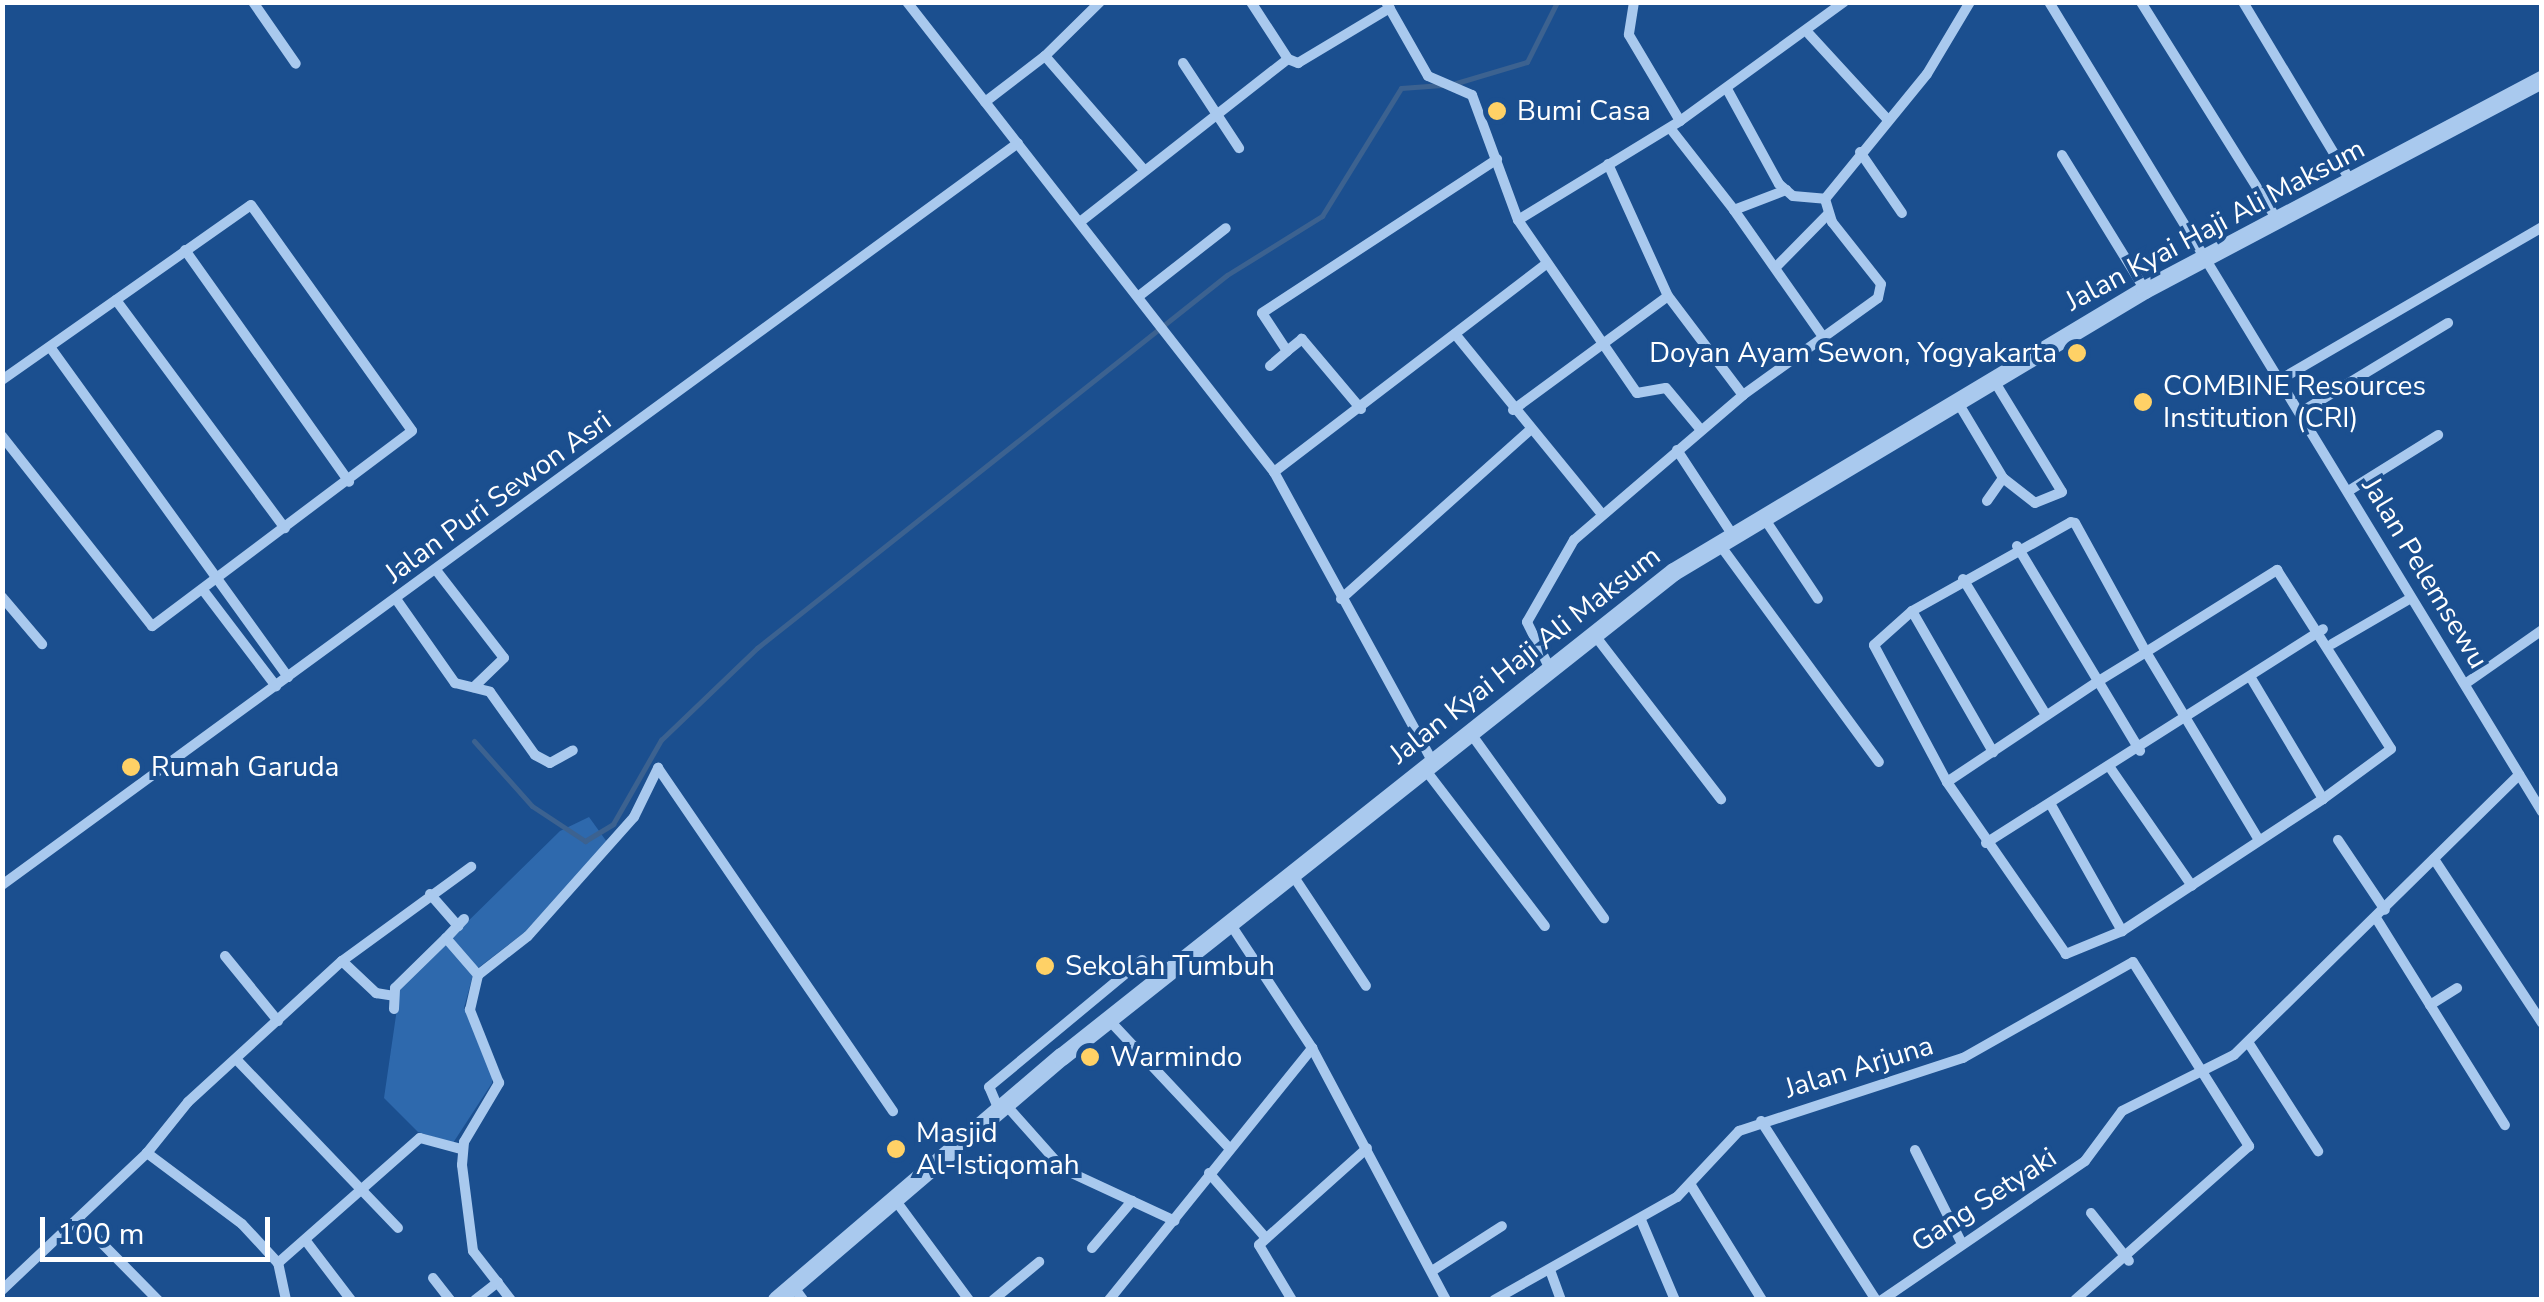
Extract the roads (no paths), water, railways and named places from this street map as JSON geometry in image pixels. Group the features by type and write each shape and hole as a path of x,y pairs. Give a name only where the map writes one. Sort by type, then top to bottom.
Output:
{"street":[{"path":"253,2 296,64"},
{"path":"907,2 1274,472 1428,764 1544,926"},
{"path":"1081,2 1089,12"},
{"path":"985,102 1044,56 1100,2"},
{"path":"1634,2 1629,35 1675,124 1778,266 1821,334"},
{"path":"1518,220 1675,124 1809,34 1844,2"},
{"path":"1825,199 1888,120 1970,2"},
{"name":"Jalan Pelemsewu","path":"2050,2 2350,490 2542,812"},
{"path":"2141,2 2276,220"},
{"path":"2243,2 2351,182"},
{"path":"1255,4 1288,59 1298,63 1388,5 1428,76 1472,96 1518,220 1637,393 1666,388 1701,430"},
{"path":"1809,34 1888,120"},
{"path":"1044,56 1144,170"},
{"path":"1080,222 1288,59"},
{"path":"1183,62 1239,148"},
{"name":"Jalan Kyai Haji Ali Maksum","path":"777,1300 798,1293 892,1196 1592,632 1764,518 2145,290 2542,80"},
{"path":"1727,89 1786,190"},
{"name":"Jalan Puri Sewon Asri","path":"2,885 1018,144"},
{"path":"1860,152 1902,213"},
{"path":"2062,155 2145,290"},
{"path":"1288,351 1262,321 1264,310 1343,267 1497,159"},
{"path":"1608,164 1668,296 1743,395"},
{"path":"1734,210 1786,190 1825,199"},
{"path":"1548,667 1528,616 1560,559 1601,514 1743,395 1882,291 1829,213 1825,199"},
{"path":"2,380 251,205 412,431 158,625 139,621 2,436"},
{"path":"1778,266 1829,213"},
{"path":"2281,379 2542,227"},
{"path":"1138,296 1226,228"},
{"path":"185,250 348,482"},
{"path":"1274,472 1546,264"},
{"path":"1514,410 1600,341 1668,296"},
{"path":"116,300 285,528"},
{"path":"2301,412 2448,322"},
{"path":"1455,334 1528,432 1601,514"},
{"path":"1270,366 1302,339 1361,409"},
{"path":"50,347 288,678"},
{"path":"1957,400 2003,478 2035,503 2062,492 1993,379"},
{"path":"1341,599 1528,432"},
{"path":"2350,490 2438,435"},
{"path":"1678,450 1727,541 1879,762"},
{"path":"1987,501 2003,478"},
{"path":"1764,518 1818,599"},
{"path":"1947,782 2097,682 2146,652 2277,570 2332,644 2391,748 2323,799 2122,931 2066,954 1947,782 1874,650 1912,610 2017,546 2075,523 2146,652 2259,840"},
{"path":"2017,546 2140,751"},
{"path":"436,570 504,658 474,687"},
{"path":"1963,579 2046,715"},
{"path":"204,590 276,686"},
{"path":"2332,644 2411,598"},
{"path":"396,599 455,683 490,692 542,761 573,750"},
{"path":"4,602 42,644"},
{"path":"226,620 240,610"},
{"path":"1912,610 1993,752"},
{"path":"1986,842 2140,751 2323,630"},
{"path":"2465,684 2542,630"},
{"path":"1592,632 1721,798"},
{"path":"254,655 266,646"},
{"path":"2252,678 2323,799"},
{"path":"1468,730 1604,918"},
{"path":"511,1300 471,1244 461,1149 499,1083 470,1010 478,975 528,936 634,817 658,768 893,1111"},
{"path":"2111,768 2192,886"},
{"name":"Gang Setyaki","path":"1879,1300 1960,1240 2086,1161 2122,1111 2206,1076 2248,1042 2519,774"},
{"path":"2051,804 2122,931"},
{"path":"2338,840 2430,1005 2505,1125"},
{"path":"2434,859 2542,1023"},
{"path":"2,1290 147,1152 236,1059 342,961 471,867"},
{"path":"1292,874 1366,986"},
{"path":"391,995 462,923 430,894"},
{"path":"1232,925 1312,1048 1444,1298"},
{"path":"446,938 478,975"},
{"path":"225,956 278,1021"},
{"path":"1142,960 986,1090 1063,1168 1175,1221"},
{"path":"342,961 391,995 394,1008"},
{"name":"Jalan Arjuna","path":"1494,1300 1641,1220 1692,1187 1726,1140 1761,1121 1964,1058 2129,961 2145,972 2206,1076"},
{"path":"2430,1005 2457,988"},
{"path":"1109,1020 1229,1148"},
{"path":"1045,1038 1062,1057"},
{"path":"2248,1042 2318,1152"},
{"path":"1113,1298 1312,1048"},
{"path":"236,1059 367,1190 398,1228"},
{"path":"2074,1300 2128,1261 2248,1150 2206,1076"},
{"path":"1761,1121 1879,1300"},
{"path":"278,1263 367,1190 420,1138 461,1149"},
{"path":"1292,1300 1258,1256 1265,1237 1367,1148"},
{"path":"1915,1150 1960,1240"},
{"path":"147,1152 259,1239 278,1263 286,1300"},
{"path":"1209,1174 1265,1237"},
{"path":"1692,1187 1762,1300"},
{"path":"892,1196 969,1300"},
{"path":"1092,1248 1132,1201"},
{"path":"2091,1213 2128,1261"},
{"path":"78,1219 158,1300"},
{"path":"1641,1220 1675,1300"},
{"path":"1432,1271 1502,1226"},
{"path":"306,1241 351,1300"},
{"path":"994,1300 1039,1262"},
{"path":"1550,1270 1560,1300"},
{"path":"434,1278 450,1300"},
{"path":"475,1300 498,1282"}],"waterway":[{"path":"1453,84 1527,62 1557,2"},
{"path":"474,741 532,806 585,841 613,824 661,740 757,648 1227,275 1322,216 1401,88 1442,85"}],"place":[{"name":"Bumi Casa","path":"1497,111"},
{"name":"Doyan Ayam Sewon, Yogyakarta","path":"2077,353"},
{"name":"COMBINE Resources Institution (CRI)","path":"2143,402"},
{"name":"Rumah Garuda","path":"131,767"},
{"name":"Sekolah Tumbuh","path":"1045,966"},
{"name":"Warmindo","path":"1090,1057"},
{"name":"Masjid Al-Istiqomah","path":"896,1149"}]}
